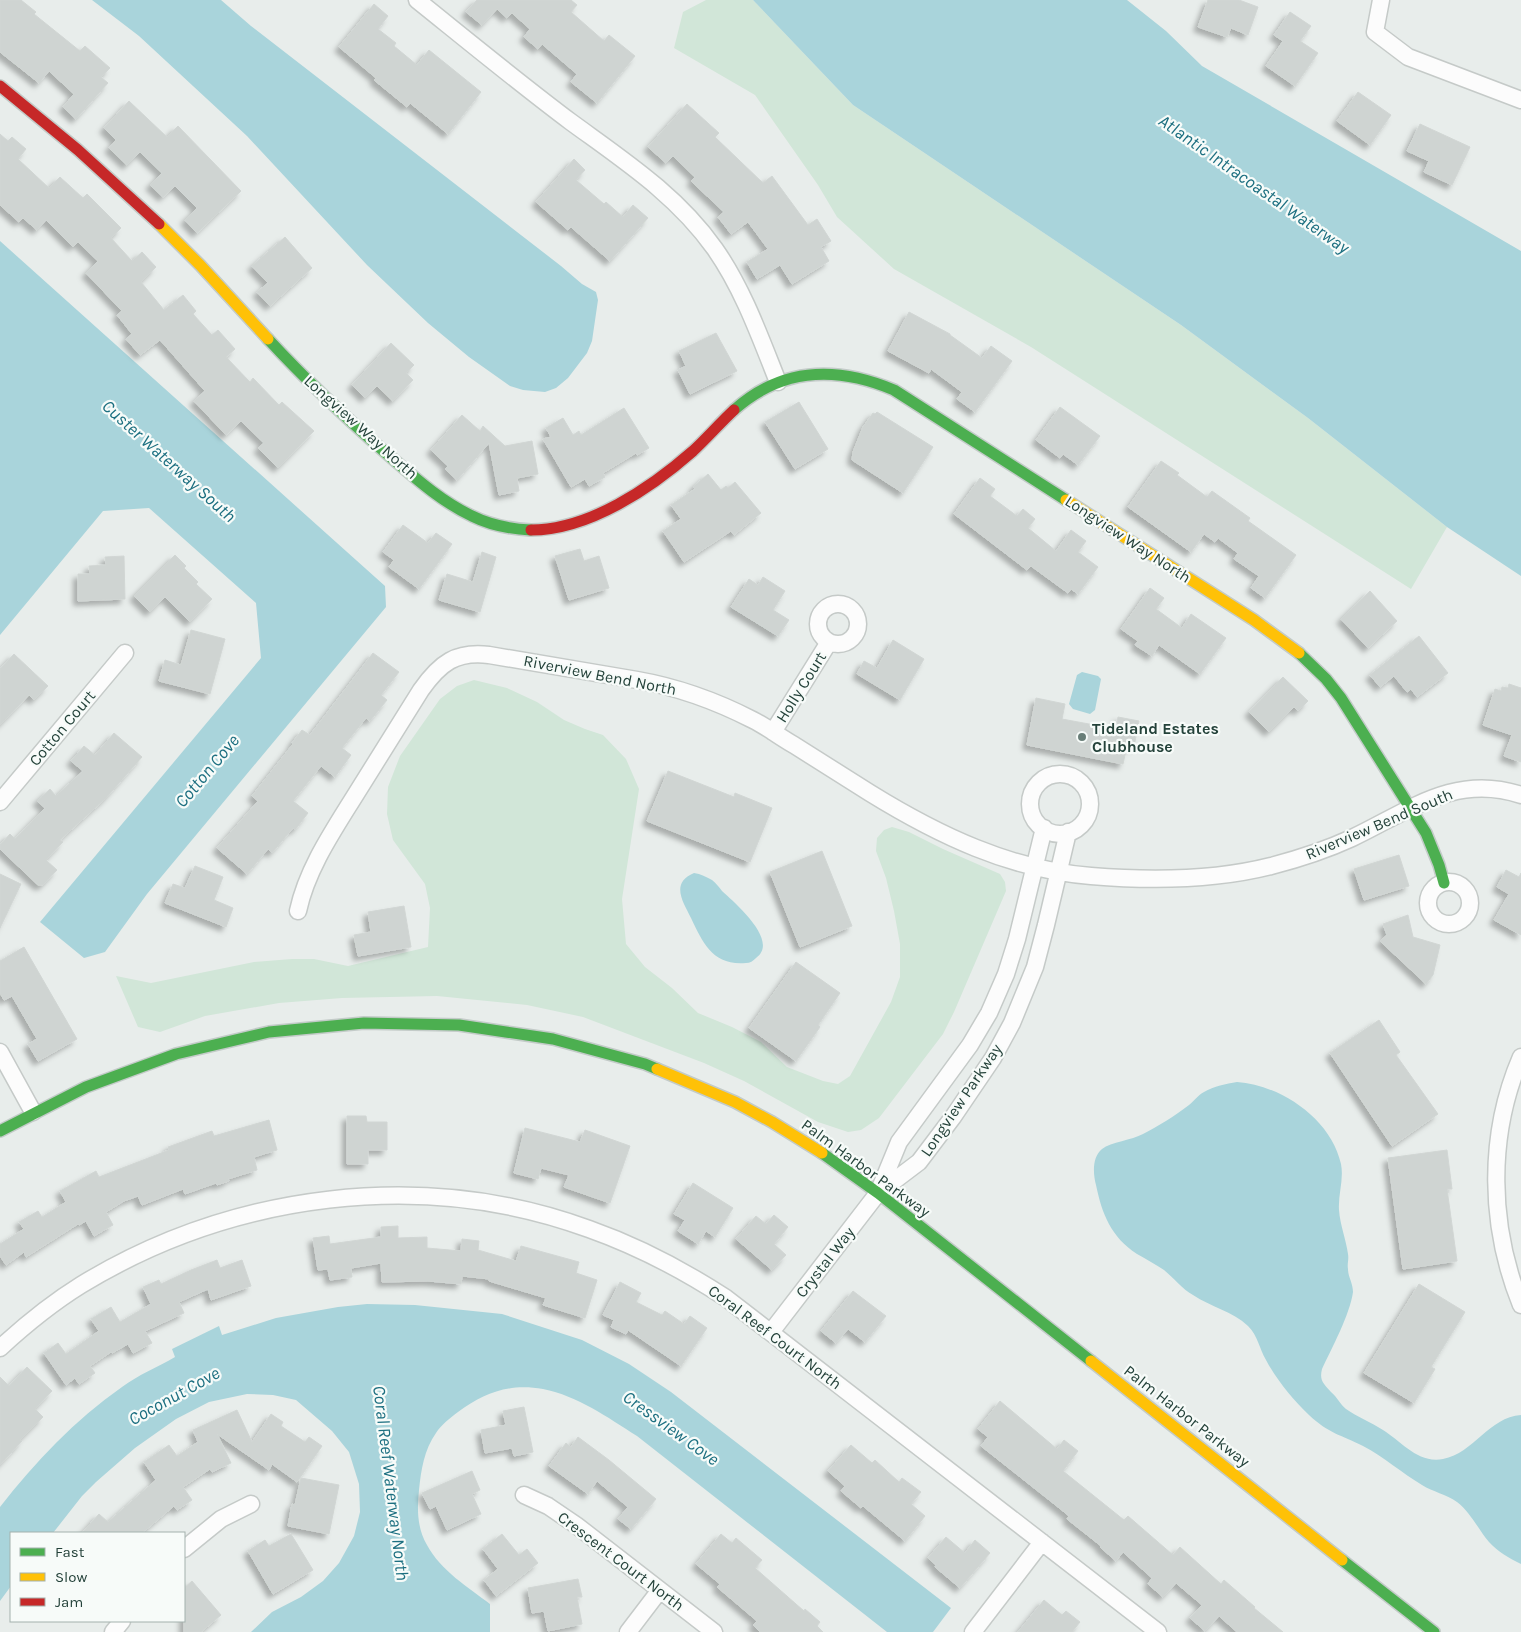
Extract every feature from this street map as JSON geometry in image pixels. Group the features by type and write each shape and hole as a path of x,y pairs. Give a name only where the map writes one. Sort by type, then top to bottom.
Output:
{"street":[{"path":"417,0 564,116 640,171 687,214 716,250 735,282 778,382"},
{"path":"1381,0 1376,32 1408,58 1521,100"},
{"name":"Longview Way North","path":"0,86 84,156 183,248 306,380 368,437 440,496 462,511 484,521 514,528 544,529 573,523 587,517 614,504 660,476 693,450 746,400 778,382 808,375 844,374 870,379 894,390 1266,628 1309,662 1341,698 1410,808 1430,841 1444,883"},
{"name":"Holly Court","path":"774,732 829,642"},
{"name":"Cotton Court","path":"0,802 125,653"},
{"name":"Riverview Bend North","path":"298,911 304,887 318,858 416,698 442,665 458,656 472,654 489,655 659,684 710,701 755,721 872,794 937,831 985,852 1034,867"},
{"path":"1059,774 1069,775 1077,779 1089,794 1090,804 1084,822 1068,832 1059,834 1051,832 1034,818 1032,812 1031,797 1035,788 1041,781 1050,776 1059,774"},
{"name":"Riverview Bend South","path":"1034,867 1087,876 1166,880 1245,872 1320,851 1376,826 1410,808 1445,794 1470,788 1494,788 1521,794"},
{"name":"Longview Parkway","path":"878,1193 899,1142 970,1045 989,1013 1006,974 1017,940 1044,828"},
{"name":"Longview Parkway","path":"878,1193 919,1162 993,1058 1024,994 1041,946 1068,832"},
{"name":"Palm Harbor Parkway","path":"0,1131 33,1112 93,1084 148,1062 194,1048 305,1026 398,1021 460,1024 516,1031 572,1042 628,1058 711,1090 764,1118 828,1157 878,1193 1434,1632"},
{"path":"0,1052 33,1112"},
{"path":"1521,1057 1509,1090 1499,1133 1495,1182 1498,1218 1504,1247 1513,1284 1521,1305"},
{"path":"930,1100 953,1116"},
{"name":"Crystal Way","path":"771,1332 878,1193"},
{"name":"Coral Reef Court North","path":"0,1348 37,1316 80,1286 141,1253 190,1232 235,1218 286,1206 337,1199 397,1195 450,1198 499,1205 545,1215 589,1229 635,1247 703,1283 726,1298 1158,1632"},
{"name":"Crescent Court North","path":"524,1495 548,1506 564,1517 714,1632"},
{"path":"185,1549 221,1520 251,1504"},
{"path":"973,1632 1042,1542"},
{"path":"628,1632 660,1590"},
{"path":"113,1632 121,1622"}],"green space":[{"path":"706,0 753,0 853,105 1181,325 1308,418 1447,527 1411,589 1031,347 894,269 837,217 818,185 755,95 674,48 683,12"},
{"path":"474,680 507,688 537,702 564,720 603,735 626,759 639,789 622,899 626,944 645,967 672,988 698,1013 761,1042 787,1067 823,1081 838,1084 850,1076 891,1002 900,977 900,944 886,878 876,851 877,838 884,830 892,827 909,832 1000,874 1005,882 1006,891 954,1012 943,1034 879,1118 861,1130 848,1132 818,1122 744,1081 704,1063 583,1017 527,1005 437,996 342,998 279,1003 205,1016 160,1032 138,1027 116,976 151,983 254,962 292,959 314,959 348,966 428,947 430,908 425,884 393,840 387,814 388,787 400,756 440,699 457,686"}],"water":[{"path":"92,0 221,0 251,26 582,284 596,292 598,300 592,341 587,353 568,378 556,388 545,392 523,390 510,386 469,357 428,323 367,265 247,136 139,36"},
{"name":"Atlantic Intracoastal Waterway","path":"753,0 1127,0 1166,31 1202,66 1521,251 1521,576 1447,527 1308,418 1181,325 853,105"},
{"path":"0,241 385,586 386,607 147,894 105,952 84,958 40,922 261,658 256,603 149,508 103,511 0,635"},
{"path":"1082,672 1098,676 1101,679 1095,710 1090,714 1073,709 1069,704 1077,675"},
{"path":"694,873 713,881 753,923 763,942 762,951 753,961 735,963 725,961 717,957 705,944 680,893 682,882"},
{"path":"1237,1082 1270,1090 1287,1097 1302,1107 1327,1133 1341,1164 1342,1176 1339,1210 1347,1248 1348,1272 1353,1292 1345,1320 1322,1369 1321,1377 1323,1382 1346,1409 1374,1424 1418,1455 1434,1460 1443,1459 1464,1450 1490,1428 1510,1417 1521,1415 1521,1564 1492,1546 1457,1502 1422,1485 1371,1450 1329,1430 1316,1421 1297,1403 1280,1382 1248,1326 1235,1317 1189,1293 1164,1270 1128,1247 1120,1240 1109,1224 1101,1206 1094,1176 1096,1156 1099,1152 1106,1147 1155,1128 1208,1090"},
{"path":"367,1304 415,1305 502,1314 582,1340 629,1364 671,1392 951,1608 933,1632 887,1632 637,1436 580,1402 556,1392 531,1387 508,1389 487,1395 468,1405 443,1424 429,1446 424,1460 420,1483 418,1518 424,1539 447,1571 490,1604 490,1632 251,1632 272,1612 301,1597 323,1581 339,1563 354,1536 360,1512 359,1484 349,1452 332,1431 296,1400 273,1395 247,1394 209,1402 176,1419 135,1448 96,1482 82,1496 54,1532 10,1532 10,1587 0,1601 0,1507 56,1442 88,1413 122,1387 175,1357 172,1349 219,1326 222,1335 276,1318"}],"building":[{"path":"0,0 21,0 36,12 34,14 80,51 85,46 110,68 101,77 108,83 76,119 63,107 74,94 49,71 39,83 0,52"},
{"path":"477,0 571,0 577,5 571,12 604,41 609,35 635,56 597,103 571,82 577,74 542,44 538,49 524,37 530,29 512,13 507,18 497,9 482,25 466,12"},
{"path":"1208,0 1239,0 1258,7 1248,35 1231,28 1227,37 1198,27"},
{"path":"374,4 388,16 378,29 396,43 394,46 417,65 429,50 481,92 448,134 410,103 407,107 374,80 376,78 339,47"},
{"path":"1290,12 1311,26 1300,41 1318,53 1295,86 1266,66 1283,41 1274,35"},
{"path":"1358,92 1391,115 1370,145 1337,121"},
{"path":"129,101 167,137 178,126 241,191 197,233 185,220 197,208 175,186 163,197 150,185 162,173 140,152 127,165 109,148 116,140 104,128"},
{"path":"687,104 719,133 715,137 763,183 772,176 808,225 817,219 831,241 821,247 829,261 792,284 780,265 757,279 747,262 768,249 748,222 731,234 718,217 724,212 691,181 695,177 673,156 666,163 648,147"},
{"path":"1420,124 1470,147 1452,185 1424,172 1429,161 1407,151"},
{"path":"0,134 8,141 12,137 26,149 18,159 49,188 60,177 83,198 87,194 121,228 111,238 132,261 142,252 156,267 141,282 164,310 183,295 196,311 193,314 212,335 218,330 235,349 226,357 250,382 253,378 279,405 282,402 314,431 278,468 258,448 264,443 241,421 226,435 194,401 205,391 160,340 140,355 126,339 132,334 117,315 122,311 86,273 98,261 78,242 73,247 46,220 37,230 23,218 19,222 0,205"},
{"path":"574,159 585,170 576,180 604,204 606,202 623,217 633,205 648,218 610,261 571,227 568,230 536,202"},
{"path":"285,237 312,268 270,306 257,292 268,283 252,266"},
{"path":"909,312 950,334 982,358 991,346 1012,361 975,412 957,399 962,392 931,369 929,373 888,351"},
{"path":"716,333 737,371 690,394 678,370 686,366 679,351"},
{"path":"391,343 414,365 406,373 413,380 393,401 377,386 365,398 352,385"},
{"path":"799,402 828,449 795,469 765,422"},
{"path":"1060,407 1100,436 1078,465 1063,454 1060,458 1036,440"},
{"path":"624,408 649,448 637,455 636,453 603,473 605,477 589,486 585,479 571,487 543,439 551,437 546,428 563,418 573,435 579,431 581,435"},
{"path":"877,412 933,447 903,493 852,460 853,452 863,427 873,413"},
{"path":"462,415 480,431 483,426 505,446 532,441 538,474 517,478 519,491 499,495 489,443 457,480 445,469 448,466 431,450"},
{"path":"1161,461 1179,473 1177,475 1207,497 1212,491 1250,518 1248,521 1296,555 1265,598 1251,588 1259,576 1234,559 1238,553 1218,538 1215,542 1204,534 1191,552 1128,507"},
{"path":"708,474 721,490 726,486 728,488 735,482 761,513 734,535 731,531 684,562 663,531 681,519 671,505 695,489 693,487"},
{"path":"980,478 995,489 990,496 1017,516 1023,509 1035,519 1028,528 1056,551 1071,530 1086,541 1078,552 1098,567 1078,594 1071,589 1068,593 1031,566 1027,570 954,514"},
{"path":"403,525 428,543 436,533 452,544 419,589 389,567 394,560 383,552"},
{"path":"580,549 584,561 599,556 609,588 569,600 555,556"},
{"path":"482,552 496,557 480,612 439,600 447,574 473,582"},
{"path":"175,555 186,566 184,568 198,582 196,584 212,599 190,622 165,597 150,612 134,596"},
{"path":"124,556 125,599 78,601 78,574 90,574 89,566 106,565 105,557"},
{"path":"763,577 785,591 773,610 789,620 778,636 731,607 749,579 758,585"},
{"path":"1150,588 1164,598 1156,609 1182,628 1191,614 1226,638 1200,674 1159,645 1152,656 1135,645 1138,641 1121,629"},
{"path":"1370,591 1397,621 1368,648 1341,619"},
{"path":"191,630 225,639 210,694 159,681 165,660 181,665"},
{"path":"1419,636 1448,673 1417,697 1411,689 1407,692 1394,676 1380,687 1370,675"},
{"path":"893,640 924,659 900,700 857,674 864,661 877,668"},
{"path":"373,653 399,672 381,695 387,700 370,721 366,718 342,748 351,755 335,777 321,766 293,801 308,813 295,830 293,828 272,853 268,849 247,874 217,848 258,801 252,796 302,730 310,735"},
{"path":"14,654 48,686 34,700 29,695 0,725 0,669"},
{"path":"1283,677 1308,701 1298,711 1294,707 1269,732 1249,712"},
{"path":"1509,684 1521,688 1521,762 1504,756 1512,735 1483,725 1495,689 1501,691 1502,687 1508,688"},
{"name":"Tideland Estates Clubhouse","path":"1036,698 1065,704 1062,719 1116,729 1118,717 1139,721 1134,747 1127,746 1123,764 1027,745"},
{"path":"114,733 142,757 106,798 60,840 63,842 46,860 57,870 43,885 38,885 0,849 0,845 10,834 15,839 45,808 37,801 50,789 56,796 83,771 71,761 84,746 95,755"},
{"path":"668,771 734,797 735,793 772,808 750,862 647,821"},
{"path":"822,851 852,926 800,947 770,872"},
{"path":"1399,855 1409,886 1364,900 1354,869"},
{"path":"195,866 223,877 214,900 233,908 226,927 165,903 173,884 185,888"},
{"path":"1506,870 1519,877 1521,873 1521,935 1494,920 1509,894 1497,887"},
{"path":"0,874 21,884 0,928"},
{"path":"404,906 411,947 358,956 354,935 371,932 368,912"},
{"path":"1408,915 1413,937 1440,945 1433,975 1426,984 1380,941 1387,935 1383,924"},
{"path":"24,947 77,1039 38,1061 28,1044 37,1039 12,996 4,1000 0,993 0,961"},
{"path":"796,962 840,993 818,1025 820,1027 796,1061 749,1028"},
{"path":"1379,1020 1400,1052 1396,1055 1438,1114 1392,1146 1330,1053"},
{"path":"347,1116 366,1116 367,1122 387,1122 387,1150 368,1150 368,1164 347,1164"},
{"path":"269,1120 277,1150 254,1157 257,1170 228,1179 229,1181 217,1185 216,1183 185,1194 183,1189 142,1205 138,1196 124,1201 106,1212 113,1225 94,1236 86,1221 78,1224 26,1257 24,1252 6,1265 0,1256 0,1244 24,1229 19,1222 38,1211 42,1217 66,1202 60,1191 96,1171 99,1177 169,1150 168,1147 212,1131 214,1136"},
{"path":"525,1128 580,1142 585,1130 630,1146 610,1203 564,1187 569,1175 541,1168 538,1179 514,1173"},
{"path":"1447,1150 1452,1189 1447,1189 1457,1261 1403,1269 1388,1158"},
{"path":"693,1183 733,1208 715,1237 706,1231 698,1244 678,1231 685,1220 674,1214"},
{"path":"774,1215 788,1227 774,1244 786,1255 772,1270 736,1239 756,1216 766,1224"},
{"path":"398,1226 398,1238 427,1237 427,1248 461,1251 462,1239 479,1241 478,1250 516,1261 521,1246 579,1262 576,1273 597,1280 585,1318 543,1305 546,1298 489,1281 489,1279 462,1276 461,1284 428,1281 382,1282 381,1263 351,1268 352,1277 330,1280 328,1269 318,1270 313,1238 329,1236 330,1244 381,1237 381,1227"},
{"path":"217,1260 220,1268 242,1260 251,1286 211,1300 208,1289 179,1302 184,1313 145,1331 152,1343 133,1353 128,1344 111,1352 90,1366 95,1373 79,1384 75,1378 66,1385 44,1353 58,1343 66,1354 99,1331 91,1319 111,1307 120,1322 151,1304 143,1287 159,1280 161,1284"},
{"path":"620,1282 641,1293 636,1302 662,1315 665,1311 684,1324 690,1316 707,1328 681,1366 628,1330 626,1334 611,1327 614,1320 603,1315"},
{"path":"1419,1284 1465,1312 1431,1367 1435,1369 1414,1403 1364,1373"},
{"path":"853,1291 886,1316 865,1342 848,1329 836,1343 821,1331"},
{"path":"27,1367 52,1391 35,1409 43,1417 20,1440 22,1441 0,1465 0,1377 9,1386"},
{"path":"1000,1401 1057,1449 1064,1440 1078,1451 1063,1471 1124,1520 1128,1516 1173,1555 1180,1547 1221,1584 1224,1580 1283,1632 1237,1632 1219,1616 1205,1631 1190,1618 1202,1605 1176,1583 1163,1597 1148,1584 1152,1578 1123,1552 1116,1561 1101,1546 1067,1519 1069,1516 981,1446 988,1437 978,1429"},
{"path":"524,1407 533,1452 514,1456 512,1448 485,1453 481,1430 506,1425 503,1411"},
{"path":"237,1410 252,1442 271,1414 283,1422 281,1426 305,1442 309,1437 322,1446 297,1482 272,1464 269,1470 217,1434 231,1463 212,1472 210,1469 183,1487 192,1500 177,1510 174,1506 143,1532 83,1532 99,1514 108,1522 156,1480 144,1462 169,1445 177,1456 198,1442 193,1430"},
{"path":"578,1437 656,1499 631,1529 618,1519 628,1507 597,1481 588,1494 549,1466 566,1443 571,1447"},
{"path":"851,1445 872,1463 875,1460 899,1482 902,1478 921,1492 911,1504 925,1516 905,1541 863,1506 861,1508 841,1491 845,1486 828,1471"},
{"path":"472,1471 480,1490 472,1494 481,1514 447,1530 436,1506 430,1509 422,1493"},
{"path":"301,1478 339,1485 329,1534 288,1526 292,1504 295,1505"},
{"path":"291,1534 313,1570 273,1594 248,1551 265,1540 269,1546"},
{"path":"502,1534 519,1555 527,1549 538,1563 496,1596 484,1580 498,1569 483,1549"},
{"path":"721,1534 732,1543 736,1538 762,1560 755,1568 804,1611 805,1609 820,1622 817,1626 823,1632 760,1632 753,1625 757,1621 717,1587 720,1584 696,1564"},
{"path":"946,1537 965,1553 975,1540 990,1553 960,1588 935,1567 936,1565 928,1558"},
{"path":"578,1579 582,1597 577,1597 582,1624 548,1631 544,1611 532,1613 528,1588"},
{"path":"192,1581 221,1615 201,1632 184,1632 185,1587"},
{"path":"1044,1600 1062,1615 1066,1611 1080,1622 1072,1632 1018,1632"}],"traffic: fast":[{"path":"268,339 311,384 356,426 438,496 460,510 486,522 508,528 531,530"},
{"path":"734,410 752,396 771,385 791,378 831,374 873,382 894,390 1066,500"},
{"path":"1299,653 1326,679 1341,698 1426,833 1444,883"},
{"path":"0,1131 86,1087 176,1054 269,1032 364,1023 459,1025 553,1039 657,1069"},
{"path":"822,1153 878,1193 1091,1361"},
{"path":"1342,1560 1434,1632"}],"traffic: slow":[{"path":"159,224 200,265 268,339"},
{"path":"1066,500 1254,620 1299,653"},
{"path":"657,1069 735,1102 822,1153"},
{"path":"1091,1361 1342,1560"}],"traffic: jam":[{"path":"0,86 78,150 159,224"},
{"path":"531,530 575,523 597,515 639,492 693,451 734,410"}],"place":[{"name":"Tideland Estates Clubhouse","path":"1082,737"}],"water label":[{"name":"Custer Waterway South","path":"169,461"},
{"name":"Cotton Cove","path":"207,771"},
{"name":"Coconut Cove","path":"174,1396"},
{"name":"Cressview Cove","path":"671,1428"},
{"name":"Coral Reef Waterway North","path":"391,1483"}]}
